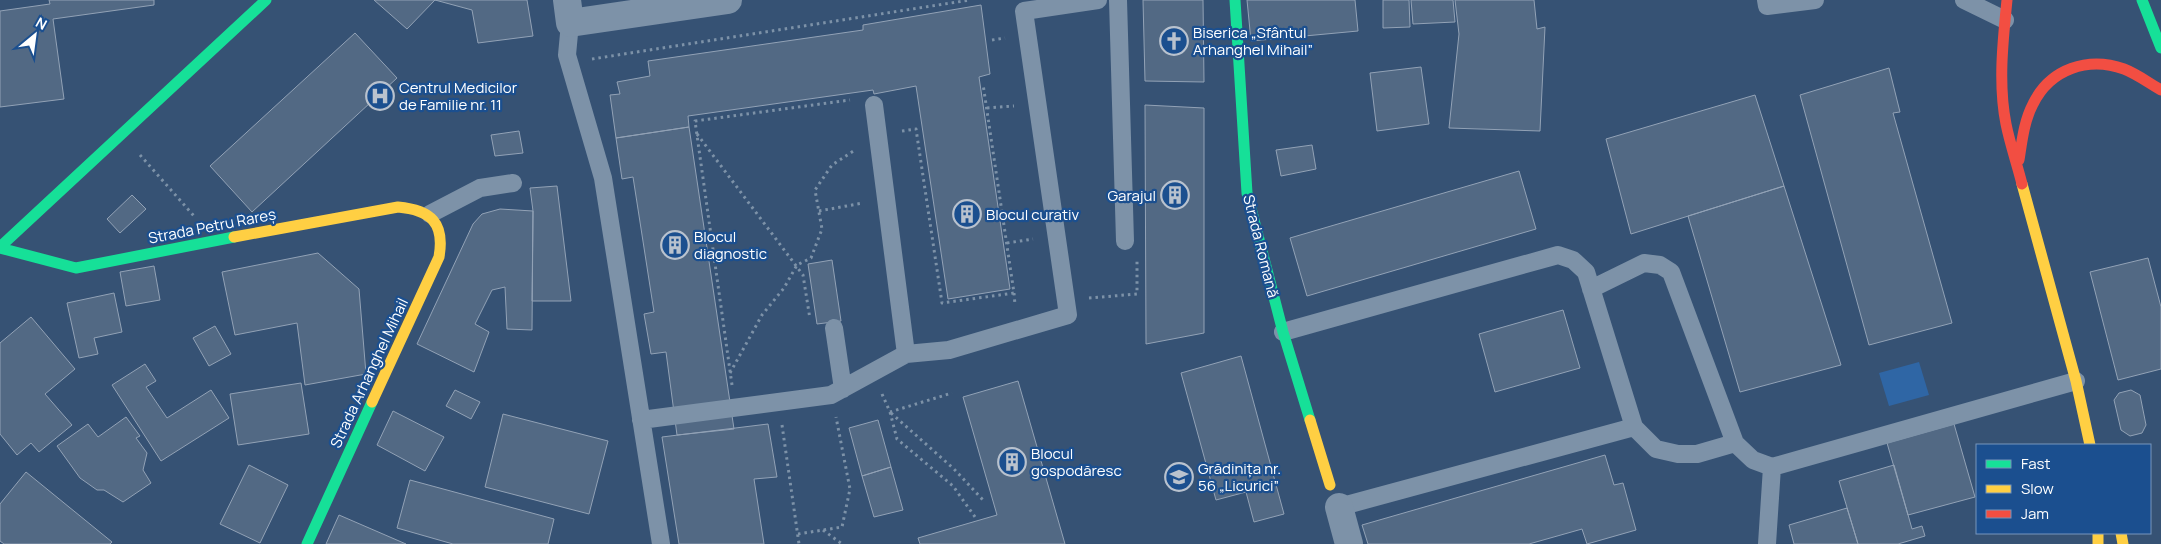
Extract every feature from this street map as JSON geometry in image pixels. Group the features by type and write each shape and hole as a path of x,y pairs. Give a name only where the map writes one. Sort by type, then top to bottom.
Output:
{"street":[{"name":"Strada Petru Rareș","path":"0,247 266,0"},
{"path":"568,11 728,0"},
{"name":"Strada Romană","path":"1235,0 1247,193 1283,332 1349,544"},
{"path":"2007,0 2002,94 2006,124 2076,381 2090,444"},
{"path":"2142,0 2161,48"},
{"path":"2017,167 2027,118 2043,88 2057,73 2087,62 2105,64 2136,75 2161,90"},
{"name":"Strada Petru Rareș","path":"0,247 76,268 402,205 430,214"},
{"name":"Strada Arhanghel Mihail","path":"307,544 440,257 442,239 438,227 430,214"}],"lane":[{"path":"641,420 778,402 837,392 906,354 949,350 1068,315 1024,11 1098,0"},
{"path":"1118,0 1125,241"},
{"path":"1766,0 1767,6 1815,0"},
{"path":"1964,0 2005,20"},
{"path":"568,11 567,40 570,63 603,178 661,544"},
{"path":"874,105 906,354"},
{"path":"430,214 480,188 513,183"},
{"path":"1283,332 1558,255 1573,260 1586,272 1634,427 1656,449 1678,454 1697,454 1735,443"},
{"path":"1591,289 1644,263 1660,265 1671,272 1735,443 1753,460 1772,467 2076,381"},
{"path":"834,328 837,392"},
{"path":"1334,496 1634,427"},
{"path":"1767,544 1772,467"}],"path":[{"path":"570,63 970,0"},
{"path":"730,373 762,315 784,288 796,265 811,258 822,229 815,190 832,166 878,135 916,129 942,303 1014,294 983,84"},
{"path":"735,408 695,121 861,98 874,105"},
{"path":"696,133 804,275 812,327 834,328"},
{"path":"121,134 217,240"},
{"path":"819,211 886,199"},
{"path":"1006,243 1035,239"},
{"path":"1066,300 1137,294 1137,255 1125,241"},
{"path":"872,374 890,412 897,439 952,486 975,517"},
{"path":"798,534 842,527 850,489 837,392"},
{"path":"890,412 952,393"},
{"path":"778,402 799,544"},
{"path":"890,412 954,469 984,501"},
{"path":"823,530 842,544"}],"shaded area":[{"path":"1919,362 1929,395 1889,406 1879,373"}],"building":[{"path":"49,0 154,0 154,5 53,19 64,99 0,107 0,11 50,4"},
{"path":"374,0 435,0 407,29"},
{"path":"435,0 527,0 533,36 478,43 472,10"},
{"name":"Biserica „Sfântul Arhanghel Mihail”","path":"1143,0 1203,0 1204,82 1145,81"},
{"path":"1247,0 1355,0 1358,31 1251,41"},
{"path":"1383,0 1409,0 1410,27 1383,28"},
{"path":"1411,0 1453,0 1455,22 1413,24"},
{"path":"1455,0 1534,0 1537,29 1545,27 1540,131 1449,128 1459,34"},
{"name":"Blocul curativ","path":"981,5 990,74 979,77 1010,289 948,299 916,86 874,94 873,90 688,116 689,127 616,138 610,95 620,94 617,82 650,76 648,61 863,30 863,25"},
{"path":"355,33 397,78 252,212 210,166"},
{"path":"1421,67 1429,124 1377,131 1370,73"},
{"path":"1889,68 1900,112 1893,113 1952,323 1869,345 1800,95"},
{"path":"1755,95 1784,186 1631,234 1606,139"},
{"name":"Garajul","path":"1145,105 1204,108 1204,333 1146,344"},
{"name":"Blocul diagnostic","path":"689,127 734,429 677,435 666,352 651,354 644,314 654,312 633,177 622,179 616,138"},
{"path":"519,131 523,153 495,156 491,135"},
{"path":"1312,145 1316,169 1281,176 1276,150"},
{"path":"1519,171 1536,229 1307,296 1290,238"},
{"path":"557,186 571,301 532,301 533,211 530,188"},
{"path":"1784,186 1841,365 1740,392 1688,216"},
{"path":"132,195 146,209 120,233 107,219"},
{"path":"500,209 533,211 532,330 507,329 505,287 492,290 475,324 489,332 474,372 417,344 473,224 482,214"},
{"path":"318,253 359,289 366,374 305,385 297,323 235,335 222,272"},
{"path":"2148,258 2161,307 2161,369 2118,380 2090,272"},
{"path":"832,260 841,321 817,324 808,264"},
{"path":"154,266 160,300 126,306 120,272"},
{"path":"114,293 122,332 94,338 98,354 79,358 67,303"},
{"path":"1563,310 1580,368 1495,392 1479,334"},
{"path":"31,317 75,369 45,394 72,425 39,452 31,443 17,455 0,434 0,343"},
{"path":"215,326 231,354 209,366 193,338"},
{"path":"1241,356 1284,514 1254,522 1246,492 1216,500 1181,373"},
{"path":"145,364 156,381 146,387 167,418 211,390 229,418 161,461 112,385"},
{"name":"Blocul gospodăresc","path":"1018,381 1065,544 920,544 918,538 997,515 963,397"},
{"path":"301,383 309,434 238,445 230,394"},
{"path":"455,390 480,402 471,419 446,406"},
{"path":"2131,390 2140,395 2146,425 2142,433 2130,436 2121,430 2114,400 2119,393"},
{"path":"393,411 444,437 425,471 377,445"},
{"path":"503,414 608,441 589,514 485,487"},
{"path":"126,417 140,436 136,438 147,453 143,470 151,483 123,502 104,490 97,490 80,478 57,446 88,424 98,437"},
{"path":"878,420 891,467 862,476 849,428"},
{"path":"768,424 777,477 754,479 764,544 679,544 662,437"},
{"path":"1954,424 1975,497 1908,515 1887,443"},
{"path":"1605,455 1614,485 1623,483 1636,530 1587,544 1582,529 1529,544 1368,544 1362,525"},
{"path":"249,465 288,485 260,543 220,524"},
{"path":"1894,465 1912,529 1922,526 1925,536 1898,544 1858,544 1839,481"},
{"path":"891,467 903,510 874,517 862,476"},
{"path":"26,472 112,542 110,544 4,544 0,541 0,504"},
{"path":"410,480 554,519 548,544 453,544 397,528"},
{"path":"1847,508 1858,544 1794,544 1789,525"},
{"path":"339,515 406,544 326,544"}],"traffic: fast":[{"path":"0,247 266,0"},
{"path":"1235,0 1247,193 1283,332 1310,420"},
{"path":"2142,0 2161,48"},
{"path":"0,248 76,268 234,237"},
{"path":"307,544 372,402"}],"traffic: slow":[{"path":"2022,184 2076,381 2090,444"},
{"path":"234,237 398,207 419,211 433,220 440,235 439,257 372,402"},
{"path":"1310,420 1330,485"},
{"path":"2098,534 2098,544"},
{"path":"2121,534 2123,544"}],"traffic: jam":[{"path":"2007,0 2002,62 2002,93 2008,132 2022,184"},
{"path":"2019,160 2025,124 2033,104 2049,82 2071,68 2084,65 2110,65 2129,71 2161,90"}],"place":[{"name":"Biserica „Sfântul Arhanghel Mihail”","path":"1174,41"},
{"name":"Centrul Medicilor de Familie nr. 11","path":"380,96"},
{"name":"Garajul","path":"1175,195"},
{"name":"Blocul curativ","path":"967,214"},
{"name":"Blocul diagnostic","path":"675,245"},
{"name":"Blocul gospodăresc","path":"1012,462"},
{"name":"Grădinița nr. 56 „Licurici”","path":"1179,477"}]}
